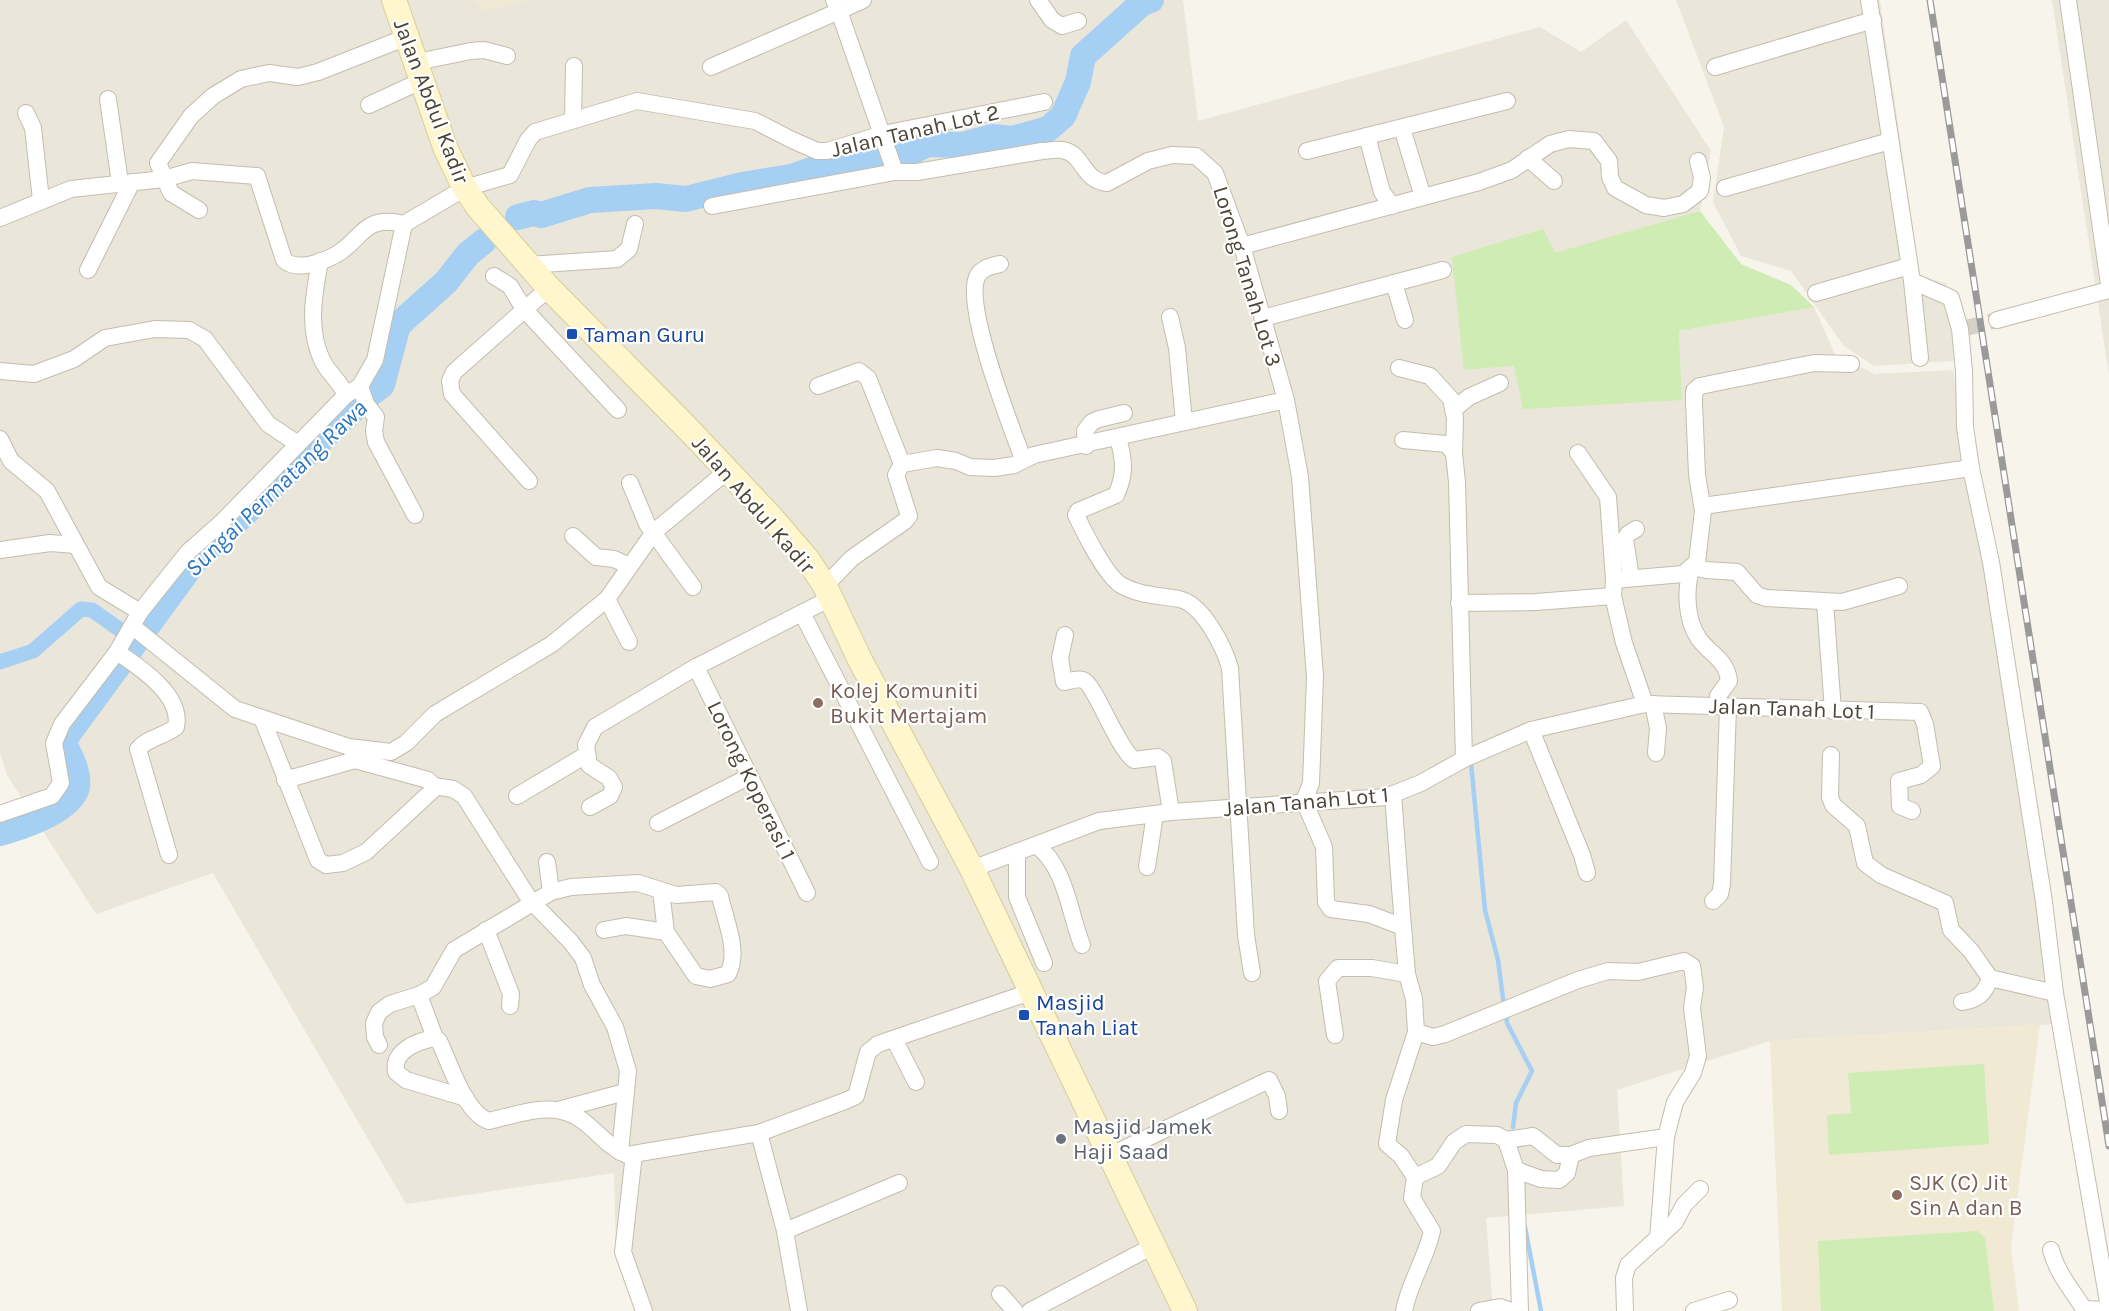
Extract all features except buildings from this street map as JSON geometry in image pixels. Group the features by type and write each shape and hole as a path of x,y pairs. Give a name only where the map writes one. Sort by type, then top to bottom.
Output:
{"main road":[{"name":"Jalan Abdul Kadir","path":"394,0 445,147 465,188 488,221 549,288 727,471 808,560 828,592 860,660 972,869 1185,1311"}],"street":[{"path":"711,67 836,6 863,0"},
{"path":"1038,0 1052,20 1062,26 1078,21"},
{"path":"1869,0 1911,274 1920,358"},
{"path":"2068,0 2102,190 2109,284"},
{"path":"836,6 893,167"},
{"path":"1715,68 1873,21"},
{"path":"199,210 171,193 158,163 160,156 190,116 213,96 242,79 269,72 298,77 318,72 407,37"},
{"path":"369,105 420,71 471,51 484,50 507,56"},
{"path":"573,119 574,66"},
{"path":"88,270 126,182 108,99"},
{"name":"Jalan Tanah Lot 2","path":"404,224 465,188 510,175 528,140 535,132 637,101 755,121 818,150 827,151 885,140 1044,102"},
{"path":"1307,151 1507,101"},
{"path":"26,113 33,128 41,200"},
{"path":"1402,128 1423,197"},
{"path":"1367,136 1382,192 1392,206"},
{"path":"1242,246 1479,182 1512,170 1550,144 1569,139 1594,141 1609,161 1610,177 1615,188 1646,205 1664,208 1683,204 1700,191 1702,178 1698,162"},
{"path":"1725,188 1890,141"},
{"name":"Lorong Tanah Lot 3","path":"712,206 893,167 917,172 1062,150 1071,153 1091,179 1107,183 1148,161 1187,154 1196,156 1215,173 1242,246 1286,400 1300,477 1315,677 1311,783 1304,801"},
{"path":"1528,158 1554,181"},
{"path":"0,218 71,189 164,179 192,171 257,176 284,260 291,265 320,261 338,254 358,233 369,226 388,221 404,224 375,360 358,394 298,444 222,522 189,552 134,621 117,651 62,724 54,743 61,783 52,796 0,814"},
{"path":"528,265 617,259 629,249 635,224"},
{"path":"320,261 312,305 321,358 358,394 376,417 374,431 376,442 415,515"},
{"path":"1000,264 987,267 977,277 974,297 993,377 1023,459"},
{"path":"1263,318 1443,270"},
{"path":"1816,293 1911,274 1951,298 1963,328 1965,427 1971,468 1991,562 2044,902 2055,993 2109,1309 2084,1310 2076,1293 2067,1286 2054,1262 2051,1250"},
{"path":"494,276 510,286 524,309 618,410"},
{"path":"1394,283 1405,320"},
{"path":"529,481 452,394 450,386 453,372 549,288"},
{"path":"1997,320 2109,290"},
{"path":"1170,317 1178,348 1184,422"},
{"path":"0,372 34,374 74,359 105,339 155,329 189,330 205,339 268,424 298,444"},
{"path":"1713,901 1720,894 1722,884 1724,707 1718,696 1729,681 1725,664 1698,638 1686,587 1701,544 1703,506 1697,475 1695,391 1700,386 1814,363 1851,364"},
{"path":"1399,368 1430,376 1451,399 1453,410 1464,759"},
{"path":"818,386 859,371 864,374 868,378 902,464"},
{"path":"1453,410 1469,396 1500,383"},
{"path":"902,464 936,459 956,461 970,467 994,468 1014,465 1023,459 1286,400"},
{"path":"1086,446 1085,431 1092,422 1124,413"},
{"path":"1118,438 1124,462 1123,480 1116,495 1078,511 1076,515 1109,574 1119,584 1143,595 1182,600 1206,620 1218,638 1230,668 1246,935 1252,973"},
{"path":"0,440 11,461 47,491 99,587 134,621 146,638 225,702 354,754 428,780 434,786 453,789 464,796 532,903 572,942 583,958 624,1052 628,1071 625,1092 627,1153 623,1251 644,1311"},
{"path":"1403,440 1446,444 1454,453"},
{"path":"1578,453 1608,497 1624,643 1658,728 1656,753"},
{"path":"590,807 610,796 614,787 609,778 589,765 586,745 595,727 696,667 802,613 828,592 852,558 909,516 896,475 902,464"},
{"path":"1703,506 1971,468"},
{"path":"285,780 354,754 390,752 398,748 435,714 552,644 607,599 654,532 727,471"},
{"path":"630,483 654,532 693,588"},
{"path":"1619,584 1625,539 1636,529"},
{"path":"573,536 596,557 614,559 628,566"},
{"path":"0,550 50,543 76,545"},
{"path":"1459,603 1536,602 1619,584 1683,574 1693,568 1737,572 1757,595 1825,602 1842,602 1899,586"},
{"path":"607,599 629,642"},
{"path":"1825,602 1833,711"},
{"path":"802,613 930,862"},
{"path":"1065,635 1060,658 1064,682 1079,679 1090,684 1117,742 1134,760 1158,757 1163,761 1163,813 1147,867"},
{"path":"117,651 161,687 177,714 176,727 166,735 142,744 138,749 168,855"},
{"name":"Lorong Koperasi 1","path":"696,667 807,893"},
{"name":"Jalan Tanah Lot 1","path":"972,869 1099,821 1304,801 1386,797 1421,783 1464,759 1531,730 1649,704 1920,712 1925,724 1932,766 1921,775 1899,781 1897,786 1900,806 1912,811"},
{"path":"262,718 318,860 326,865 344,863 380,843 389,829 434,789 434,786"},
{"path":"1531,730 1587,873"},
{"path":"518,796 586,755"},
{"path":"1831,755 1830,796 1833,805 1857,826 1865,863 1881,875 1945,903 1951,930 1990,978 2055,993"},
{"path":"658,823 750,776"},
{"path":"1393,794 1407,974 1414,999 1416,1032 1394,1100 1387,1144 1401,1156 1415,1177 1412,1198 1432,1231 1427,1253 1406,1300 1404,1311"},
{"path":"1304,801 1324,847 1328,906 1369,914 1403,927"},
{"path":"1036,844 1048,854 1059,874 1082,945"},
{"path":"1017,852 1017,897 1044,963"},
{"path":"547,862 551,892"},
{"path":"379,1045 375,1037 374,1023 379,1012 390,1004 419,995 433,987 454,950 551,892 572,887 638,883 676,895 716,892 720,896 733,950 734,963 728,974 710,979 696,976 666,932 661,891"},
{"path":"604,930 626,926 666,932"},
{"path":"486,930 511,994 510,1006"},
{"path":"1416,1032 1433,1037 1445,1034 1543,992 1608,971 1638,972 1684,961 1692,966 1695,987 1692,1008 1698,1056 1693,1073 1675,1102 1666,1137 1658,1239"},
{"path":"1335,1035 1328,981 1338,968 1379,969 1407,974"},
{"path":"1962,1002 1980,996 1986,989 1990,978"},
{"path":"558,1110 582,1120 611,1148 627,1153 759,1133 856,1096 868,1052 878,1044 1030,992"},
{"path":"419,995 435,1038 439,1041 471,1110 481,1119 489,1121 534,1110 558,1110 625,1092"},
{"path":"435,1038 425,1040 399,1054 394,1064 396,1072 406,1080 466,1098"},
{"path":"894,1039 916,1082"},
{"path":"1109,1156 1269,1080 1277,1096 1280,1111"},
{"path":"759,1133 785,1231 799,1311"},
{"path":"1415,1177 1438,1166 1454,1142 1466,1134 1497,1135 1506,1140 1533,1136 1557,1155 1571,1155 1589,1148 1666,1137"},
{"path":"1506,1140 1516,1170 1520,1311"},
{"path":"1516,1170 1540,1179 1559,1180 1567,1173 1571,1155"},
{"path":"785,1231 899,1183"},
{"path":"1625,1311 1624,1278 1628,1264 1675,1222 1684,1205 1700,1189"},
{"path":"1030,1311 1153,1246"},
{"path":"1000,1294 1016,1311"},
{"path":"1694,1311 1729,1300"},
{"path":"1479,1311 1500,1307 1511,1311"}],"shaded area":[{"path":"0,0 1183,0 1198,121 1540,27 1581,52 1626,20 1711,151 1700,211 1555,254 1464,370 1514,366 1682,399 1679,331 1814,307 1835,354 1875,374 1953,370 2057,1024 1770,1041 1617,1090 1624,1206 1486,1218 1493,1311 638,1311 616,1254 614,1173 406,1204 213,873 96,914 7,775 0,753"},
{"path":"475,0 534,0 483,11"},
{"path":"1676,0 1880,0 1920,277 1946,283 1955,361 1874,366 1844,346 1791,271 1741,256 1713,202 1724,127"},
{"path":"2052,0 2109,0 2109,375"},
{"name":"SJK (C) Jit Sin A dan B","path":"2040,1025 2011,1246 2019,1311 1782,1311 1770,1041"}],"green space":[{"path":"1700,211 1741,264 1791,285 1814,307 1679,331 1682,400 1523,409 1514,366 1464,370 1452,257 1543,229 1555,253"},
{"path":"1984,1064 1989,1144 1829,1155 1827,1115 1851,1113 1848,1073"},
{"path":"1978,1231 1985,1238 1994,1311 1821,1311 1818,1241"}],"waterway":[{"name":"Sungai Permatang Rawa","path":"518,217 534,213 541,215 590,200 656,196 686,199 742,185 791,177 838,161 901,157 927,144 962,145 992,137 1012,139 1048,129 1063,116 1078,82 1083,56 1142,3 1151,0"},
{"name":"Sungai Permatang Rawa","path":"0,833 45,816 66,803 73,795 77,786 76,774 63,741 194,562 365,398 382,385 398,325 446,282 468,254 484,241"},
{"path":"0,662 33,651 81,609 92,610 136,641"},
{"path":"1471,763 1485,910 1498,960 1504,1006"},
{"path":"1506,1015 1507,1023 1532,1071 1516,1103 1513,1127"},
{"path":"1525,1227 1541,1311"}],"tunnel":[{"path":"1966,328 1997,320"}],"railway":[{"path":"1930,0 2109,1146"}],"place":[{"name":"Taman Guru","path":"572,334"},
{"name":"Kolej Komuniti Bukit Mertajam","path":"818,703"},
{"name":"Masjid Tanah Liat","path":"1024,1015"},
{"name":"Masjid Jamek Haji Saad","path":"1061,1139"},
{"name":"SJK (C) Jit Sin A dan B","path":"1897,1195"}]}
